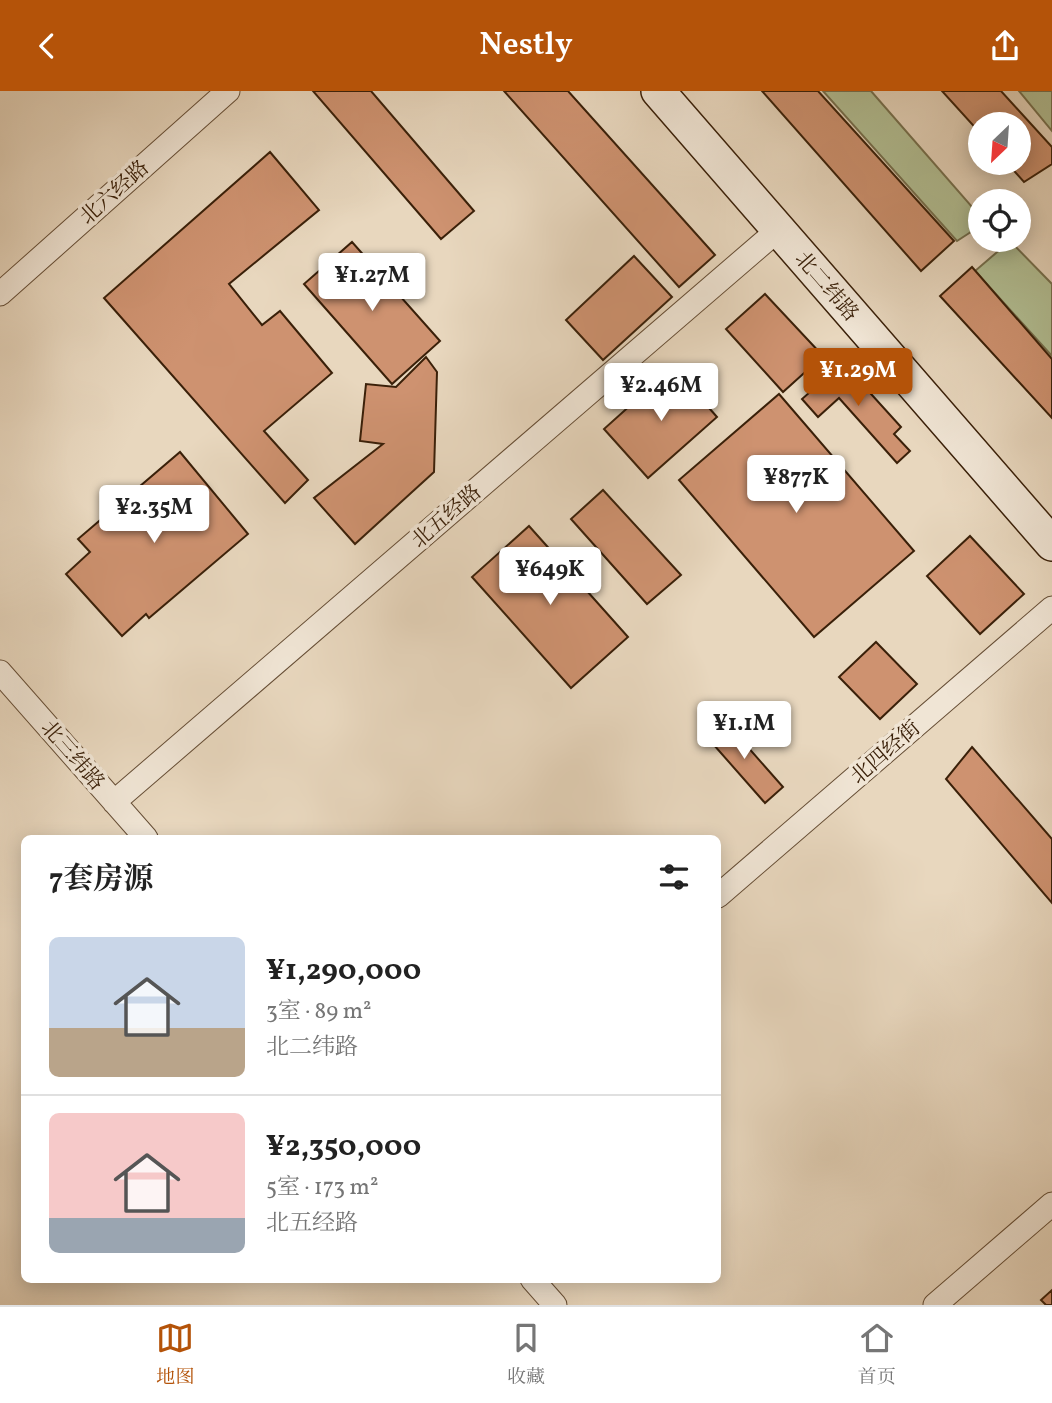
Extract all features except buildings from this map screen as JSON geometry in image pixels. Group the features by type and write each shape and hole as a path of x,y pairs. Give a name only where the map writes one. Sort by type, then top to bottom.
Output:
{"street":[{"name":"北六经路","path":"0,294 228,91"},
{"name":"北二纬路","path":"658,91 1052,544"},
{"name":"北五经路","path":"114,802 778,230"},
{"name":"北四经街","path":"721,892 1052,608"},
{"name":"北三纬路","path":"0,672 143,835"},
{"path":"935,1305 1052,1204"},
{"path":"536,1283 555,1305"}],"green space":[{"path":"823,91 871,91 968,202 968,234 957,241"},
{"path":"1019,91 1052,91 1052,131"},
{"path":"997,252 1021,252 1052,284 1052,356 975,271"}]}
